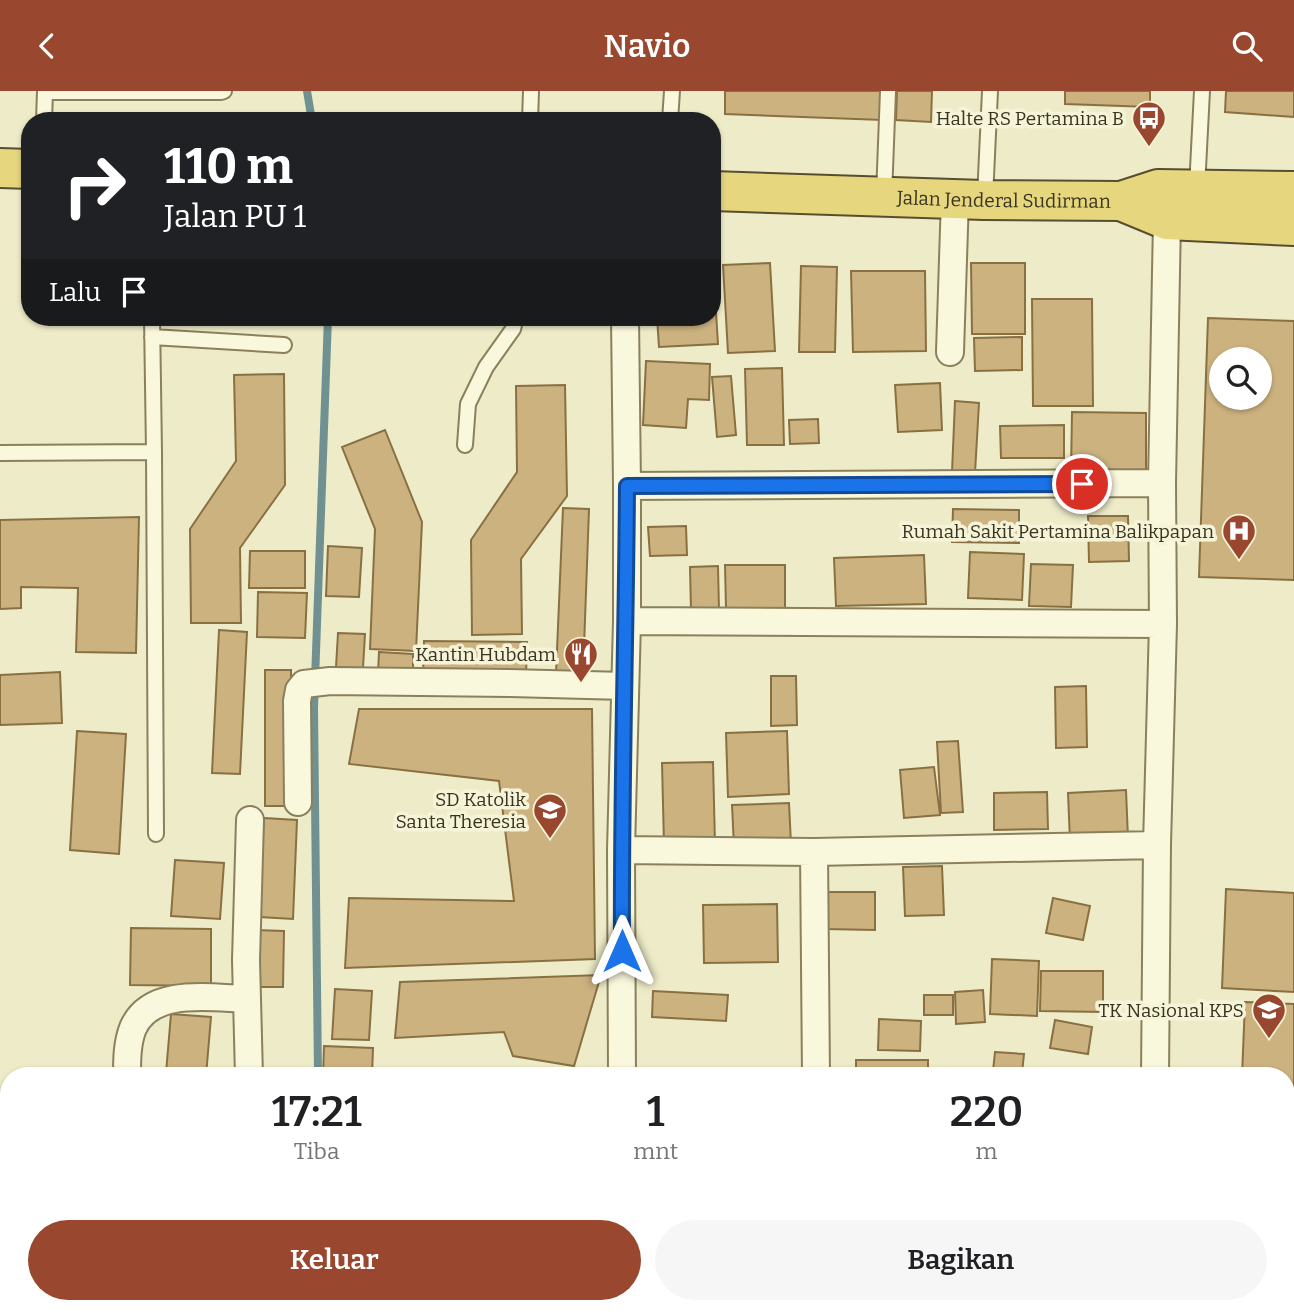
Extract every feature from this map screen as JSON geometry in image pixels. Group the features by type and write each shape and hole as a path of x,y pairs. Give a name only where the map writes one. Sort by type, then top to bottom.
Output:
{"highway":[{"name":"Jalan Jenderal Sudirman","path":"721,191 1121,201 1158,189 1294,191"},
{"path":"1121,201 1167,220 1294,226"}],"street":[{"path":"950,352 970,199"},
{"path":"1155,1067 1167,220"},
{"path":"622,1067 621,850 627,621 625,326"},
{"path":"627,486 1162,483"},
{"path":"627,621 1163,624"},
{"path":"298,802 297,701 299,690 304,684 330,681 625,686"},
{"path":"249,1067 246,960 250,820"},
{"path":"621,850 814,852 1157,845"},
{"path":"814,852 816,1067"},
{"path":"127,1067 127,1051 133,1028 142,1014 158,1003 182,997 247,999"}],"lane":[{"path":"44,112 45,91 224,91"},
{"path":"530,112 531,91"},
{"path":"670,112 671,91"},
{"path":"884,197 888,91"},
{"path":"970,199 990,91"},
{"path":"1197,189 1202,91"},
{"path":"152,326 156,834"},
{"path":"465,445 468,404 485,367 514,326"},
{"path":"152,337 284,345"},
{"path":"0,453 154,452"}],"building":[{"path":"725,91 882,91 882,120 725,114"},
{"path":"897,91 932,91 931,122 896,120"},
{"path":"1065,91 1150,91 1150,107 1065,104"},
{"path":"1226,91 1294,91 1294,117 1225,112"},
{"path":"770,263 775,351 728,353 723,265"},
{"path":"971,263 1025,263 1025,334 972,334"},
{"path":"801,266 837,267 835,352 799,352"},
{"path":"851,271 925,271 926,351 853,352"},
{"path":"1032,299 1092,299 1093,406 1033,406"},
{"path":"1208,318 1294,321 1294,580 1199,577"},
{"path":"658,326 717,326 718,344 659,347"},
{"path":"1022,337 1022,370 975,371 974,338"},
{"path":"646,361 710,364 709,400 688,399 686,428 643,425"},
{"path":"782,368 784,445 747,445 745,369"},
{"path":"284,374 285,485 240,548 241,623 191,623 190,529 236,461 234,375"},
{"path":"731,376 736,435 717,437 712,377"},
{"path":"940,383 942,430 898,432 895,385"},
{"path":"565,385 567,496 521,559 522,634 472,635 471,540 517,472 516,386"},
{"path":"955,401 979,403 975,473 952,472"},
{"path":"1072,412 1146,413 1146,473 1071,473"},
{"path":"818,419 819,443 790,444 789,420"},
{"path":"1064,425 1064,458 1001,458 1000,426"},
{"path":"385,430 422,522 416,651 370,649 375,529 342,447"},
{"path":"563,508 589,509 583,675 556,674"},
{"path":"953,509 1019,510 1019,543 952,542"},
{"path":"1088,516 1128,516 1129,561 1089,562"},
{"path":"139,517 136,653 76,652 78,588 21,587 21,608 0,609 0,520"},
{"path":"686,526 687,555 650,556 648,527"},
{"path":"328,546 362,548 359,597 326,596"},
{"path":"250,551 305,551 305,588 249,588"},
{"path":"970,552 1024,554 1022,600 968,598"},
{"path":"924,555 926,604 836,606 834,558"},
{"path":"1031,564 1073,565 1071,607 1029,606"},
{"path":"725,565 785,565 785,608 726,609"},
{"path":"718,566 719,610 691,610 690,567"},
{"path":"258,592 307,593 305,638 257,637"},
{"path":"219,630 247,632 240,774 212,773"},
{"path":"338,633 365,634 363,668 336,667"},
{"path":"424,641 527,642 526,677 423,675"},
{"path":"379,652 413,654 413,675 378,673"},
{"path":"265,670 291,670 291,806 265,806"},
{"path":"60,672 62,723 0,725 0,675"},
{"path":"771,676 796,676 797,725 771,726"},
{"path":"1086,686 1087,747 1056,748 1055,687"},
{"name":"SD Katolik Santa Theresia","path":"359,709 592,709 595,959 345,968 349,898 514,901 499,781 349,764"},
{"path":"77,731 126,734 119,854 70,850"},
{"path":"787,731 789,794 728,797 726,733"},
{"path":"958,741 963,812 941,813 937,742"},
{"path":"713,762 715,844 664,845 662,763"},
{"path":"934,767 940,815 904,818 900,770"},
{"path":"1126,790 1128,838 1070,841 1068,793"},
{"path":"1047,792 1048,829 994,830 994,793"},
{"path":"789,803 791,844 734,847 732,805"},
{"path":"264,818 297,820 293,919 259,917"},
{"path":"175,860 224,863 220,919 171,916"},
{"path":"942,866 944,915 905,916 903,867"},
{"path":"1226,889 1294,893 1294,992 1222,988"},
{"path":"824,892 875,892 875,930 824,929"},
{"path":"1053,898 1090,906 1083,940 1046,933"},
{"path":"777,904 778,962 704,963 703,905"},
{"path":"131,928 211,929 211,986 130,985"},
{"path":"255,930 284,931 283,987 254,987"},
{"path":"992,959 1039,961 1037,1016 990,1014"},
{"path":"1041,971 1103,971 1103,1012 1040,1011"},
{"path":"601,975 574,1066 513,1056 504,1032 395,1038 400,982"},
{"path":"335,989 372,991 369,1040 332,1039"},
{"path":"983,990 985,1022 956,1024 955,992"},
{"path":"653,991 728,995 726,1021 652,1017"},
{"path":"924,995 953,995 953,1015 924,1015"},
{"name":"TK Nasional KPS","path":"1245,1002 1294,1004 1294,1067 1242,1067"},
{"path":"171,1014 211,1017 207,1067 167,1067"},
{"path":"879,1019 921,1021 920,1051 878,1050"},
{"path":"1055,1020 1092,1027 1088,1054 1050,1048"},
{"path":"324,1046 373,1048 372,1067 323,1067"},
{"path":"995,1052 1024,1054 1023,1067 993,1067"},
{"path":"856,1060 928,1060 928,1067 856,1067"}],"waterway":[{"path":"307,91 310,112"},
{"path":"318,1067 314,708 328,326"}],"place":[{"name":"Halte RS Pertamina B","path":"1149,148"},
{"name":"Rumah Sakit Pertamina Balikpapan","path":"1239,561"},
{"name":"Kantin Hubdam","path":"581,684"},
{"name":"SD Katolik Santa Theresia","path":"550,840"},
{"name":"TK Nasional KPS","path":"1269,1040"}],"route":[{"path":"622,951 627,486 1082,484"}]}
